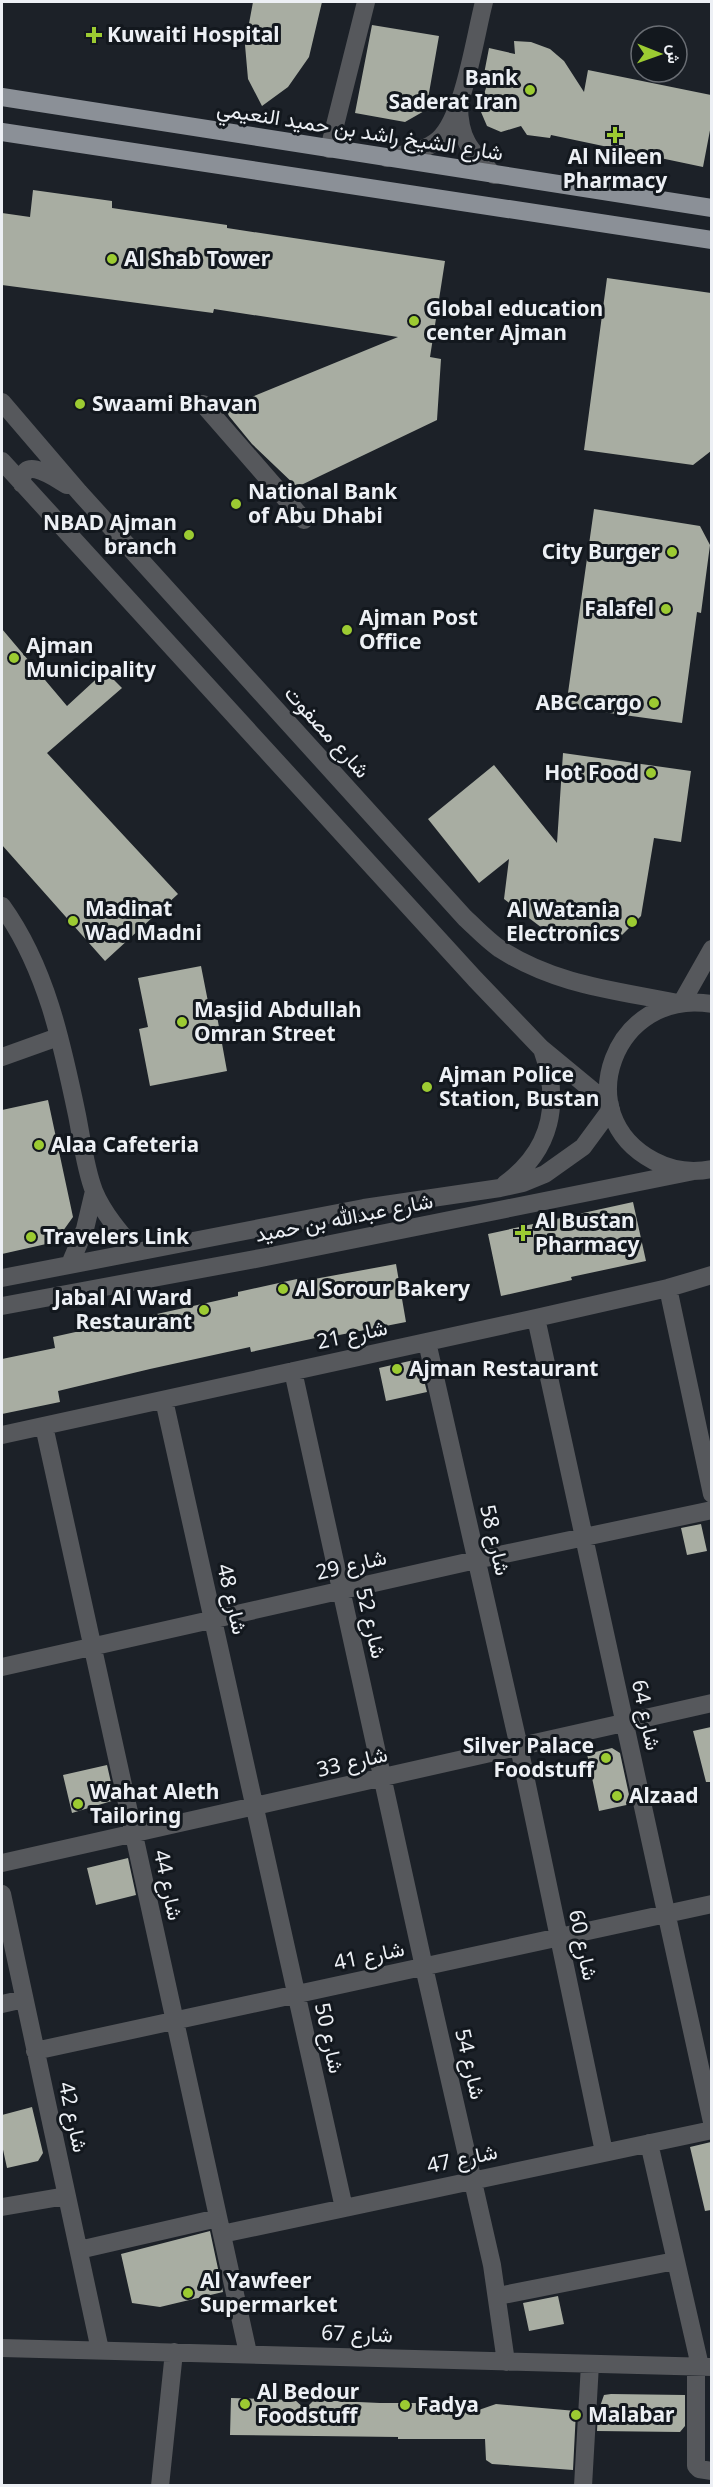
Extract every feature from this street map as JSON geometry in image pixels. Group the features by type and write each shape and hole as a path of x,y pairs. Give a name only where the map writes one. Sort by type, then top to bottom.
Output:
{"main road":[{"name":"شارع الشيخ راشد بن حميد النعيمي","path":"2,97 494,176 711,208"},
{"path":"2,132 711,240"}],"street":[{"path":"329,149 366,2"},
{"path":"386,158 421,149 439,139 446,131 459,103 484,2"},
{"path":"459,103 459,123 463,138 471,151 494,176"},
{"name":"شارع مصفوت","path":"2,402 79,492 465,918 498,947 543,972 591,988 680,1003 711,1004"},
{"path":"203,404 304,520"},
{"path":"2,461 541,1048 610,1107"},
{"path":"22,484 23,474 37,469 79,492"},
{"path":"2,906 35,964 58,1037 94,1191 114,1224 136,1251"},
{"path":"703,1170 667,1167 642,1154 622,1134 610,1107 608,1082 612,1060 622,1040 637,1022 656,1010 680,1003 711,949"},
{"path":"2,1057 58,1037"},
{"path":"500,1188 519,1174 533,1157 544,1137 551,1115 552,1092 549,1069 541,1048"},
{"name":"شارع عبدالله بن حميد","path":"2,1278 364,1208 523,1183 565,1162 583,1147 610,1107"},
{"name":"شارع عبدالله بن حميد","path":"2,1306 267,1257 703,1170"},
{"path":"70,1264 85,1229 94,1191"},
{"name":"شارع 21","path":"2,1435 536,1318 668,1288 711,1275"},
{"path":"668,1288 711,1494"},
{"name":"شارع 64","path":"536,1318 711,2122"},
{"name":"شارع 58","path":"427,1342 519,1747"},
{"name":"شارع 52","path":"293,1371 382,1778"},
{"name":"شارع 48","path":"164,1400 255,1808"},
{"name":"شارع 44","path":"44,1426 248,2353"},
{"name":"شارع 29","path":"2,1667 476,1560 711,1510"},
{"name":"شارع 33","path":"2,1863 255,1808 711,1703"},
{"name":"شارع 60","path":"519,1747 604,2152"},
{"name":"شارع 54","path":"382,1778 474,2180 498,2296 506,2362"},
{"name":"شارع 50","path":"255,1808 344,2208"},
{"name":"شارع 42","path":"2,1894 100,2350"},
{"name":"شارع 41","path":"35,2051 711,1904"},
{"path":"2,2004 24,1999"},
{"name":"شارع 47","path":"79,2250 344,2208 711,2130"},
{"path":"649,2143 675,2261 702,2366 696,2466 699,2469 711,2470"},
{"path":"2,2207 66,2196"},
{"path":"498,2296 675,2261"},
{"name":"شارع 67","path":"2,2348 702,2366"},
{"path":"160,2486 174,2352"},
{"path":"583,2486 590,2364"}],"building":[{"path":"253,2 322,2 309,57 288,87 262,106 248,79 245,45"},
{"path":"372,25 439,36 426,110 405,122 355,113"},
{"path":"514,41 531,42 550,49 564,61 584,92 588,70 629,78 629,84 657,84 711,95 711,125 703,167 551,135 550,138 527,135 521,126 501,132 487,126 481,112 481,103 490,76 484,74 489,48 515,54"},
{"path":"33,190 112,201 112,208 227,225 227,228 445,261 430,357 441,359 437,420 297,487 252,444 225,408 398,337 214,309 213,313 2,285 2,213 30,217"},
{"path":"607,278 711,293 711,451 693,465 584,450"},
{"path":"594,509 700,526 710,545 701,613 697,612 682,723 566,707"},
{"path":"2,629 67,706 105,671 122,688 47,753 178,894 105,961 2,845"},
{"path":"563,753 691,771 681,842 654,838 641,916 616,941 546,931 504,899 509,859 479,883 428,819 494,765 557,843"},
{"name":"Masjid Abdullah Omran Street","path":"201,966 211,1017 217,1016 227,1071 150,1086 139,1029 148,1027 138,978"},
{"path":"48,1100 73,1217 55,1242 2,1254 2,1110"},
{"path":"633,1202 646,1261 571,1277 572,1280 501,1296 488,1234"},
{"path":"396,1264 406,1322 334,1336 334,1334 251,1352 250,1347 150,1369 58,1391 60,1402 2,1414 2,1359 55,1348 53,1337 238,1296 238,1292 297,1279 298,1282"},
{"path":"414,1360 420,1364 427,1392 386,1401 379,1368"},
{"path":"701,1524 707,1551 687,1555 681,1528"},
{"path":"711,1727 711,1782 706,1782 693,1731"},
{"path":"612,1748 620,1753 631,1804 599,1811 587,1754"},
{"path":"107,1765 115,1800 72,1813 63,1775"},
{"path":"128,1858 136,1895 96,1905 87,1868"},
{"path":"32,2107 43,2153 38,2161 7,2168 2,2145 2,2115"},
{"path":"711,2142 711,2210 705,2211 690,2147"},
{"path":"210,2231 223,2292 160,2307 132,2303 121,2254"},
{"path":"558,2296 564,2324 529,2331 523,2303"},
{"path":"604,2395 685,2395 685,2426 680,2432 597,2431 598,2412"},
{"path":"231,2398 295,2400 305,2409 314,2400 465,2403 473,2412 496,2404 576,2411 573,2470 492,2464 486,2460 485,2439 230,2435"}],"place":[{"name":"Kuwaiti Hospital","path":"94,35"},
{"name":"Bank Saderat Iran","path":"530,90"},
{"name":"Al Nileen Pharmacy","path":"615,135"},
{"name":"Al Shab Tower","path":"112,259"},
{"name":"Global education center Ajman","path":"414,321"},
{"name":"Swaami Bhavan","path":"80,404"},
{"name":"National Bank of Abu Dhabi","path":"236,504"},
{"name":"NBAD Ajman branch","path":"189,535"},
{"name":"City Burger","path":"672,552"},
{"name":"Falafel","path":"666,609"},
{"name":"Ajman Post Office","path":"347,630"},
{"name":"Ajman Municipality","path":"14,658"},
{"name":"ABC cargo","path":"654,703"},
{"name":"Hot Food","path":"651,773"},
{"name":"Madinat Wad Madni","path":"73,921"},
{"name":"Al Watania Electronics","path":"632,922"},
{"name":"Masjid Abdullah Omran Street","path":"182,1022"},
{"name":"Ajman Police Station, Bustan","path":"427,1087"},
{"name":"Alaa Cafeteria","path":"39,1145"},
{"name":"Al Bustan Pharmacy","path":"523,1233"},
{"name":"Travelers Link","path":"31,1237"},
{"name":"Al Sorour Bakery","path":"283,1289"},
{"name":"Jabal Al Ward Restaurant","path":"204,1310"},
{"name":"Ajman Restaurant","path":"397,1369"},
{"name":"Silver Palace Foodstuff","path":"606,1758"},
{"name":"Alzaad","path":"617,1796"},
{"name":"Wahat Aleth Tailoring","path":"78,1804"},
{"name":"Al Yawfeer Supermarket","path":"188,2293"},
{"name":"Al Bedour Foodstuff","path":"245,2404"},
{"name":"Fadya","path":"405,2405"},
{"name":"Malabar","path":"576,2415"}]}
